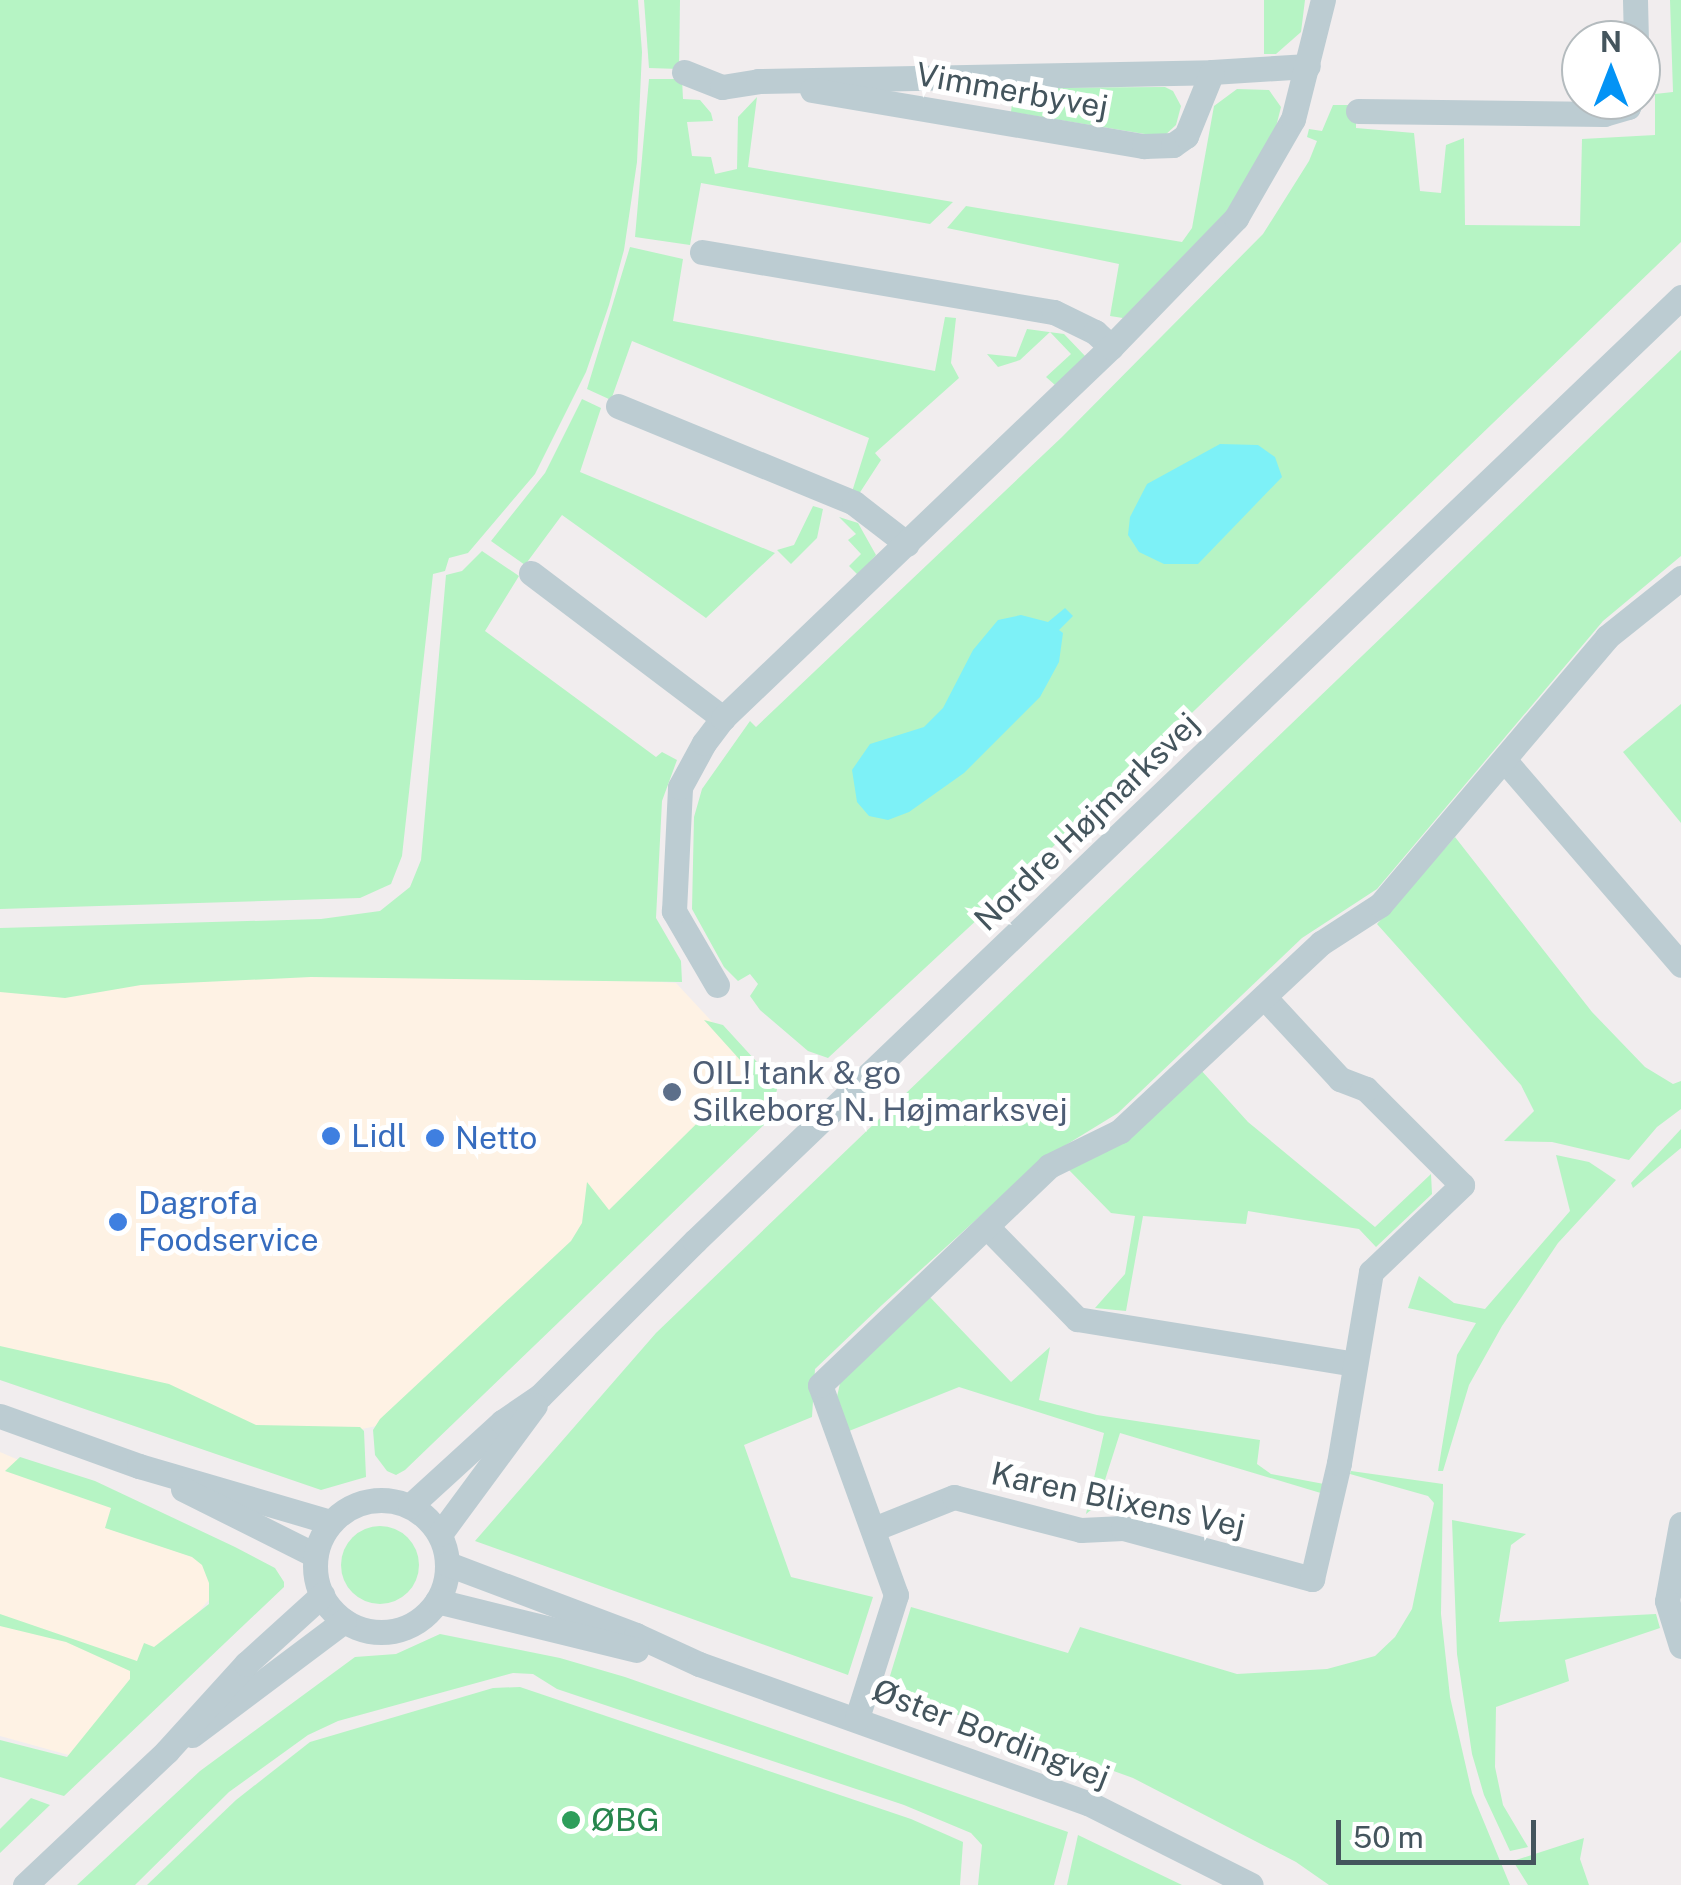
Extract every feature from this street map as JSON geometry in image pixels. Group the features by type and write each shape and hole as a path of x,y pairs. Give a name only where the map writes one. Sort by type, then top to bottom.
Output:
{"street":[{"path":"716,985 674,911 673,866 680,787 723,718 1111,347 1236,218 1292,119 1322,0"},
{"name":"Vimmerbyvej","path":"684,72 722,87 758,80 1212,72 1308,66"},
{"name":"Vimmerbyvej","path":"758,80 1144,146 1173,145 1186,136 1212,72"},
{"path":"1358,111 1561,113"},
{"path":"702,252 1054,312 1095,332 1111,347"},
{"name":"Nordre Højmarksvej","path":"410,1506 502,1422 540,1396 695,1241 1681,297"},
{"path":"618,406 854,503 907,544"},
{"path":"532,573 723,718"},
{"path":"857,1718 896,1595 876,1528 820,1385 1049,1166 1120,1131 1321,943 1380,905 1506,762 1607,638 1681,578"},
{"path":"1506,762 1681,965"},
{"name":"Karen Blixens Vej","path":"876,1528 954,1497 1081,1530 1123,1528 1312,1579 1340,1464 1371,1272 1462,1185 1366,1089 1340,1080 1264,997"},
{"path":"987,1228 1077,1320 1354,1364"},
{"name":"Nordre Højmarksvej","path":"440,1534 518,1433 540,1396"},
{"path":"0,1416 139,1466 331,1522"},
{"path":"139,1466 316,1555"},
{"path":"370,1500 410,1506 440,1534 448,1564 437,1601 428,1613 400,1629 368,1630 344,1621 322,1595 316,1555 331,1522 370,1500"},
{"path":"1681,1524 1666,1601 1681,1646"},
{"name":"Øster Bordingvej","path":"448,1564 619,1628 699,1664"},
{"path":"25,1885 167,1751 246,1664 322,1595"},
{"name":"Øster Bordingvej","path":"437,1601 699,1664 857,1718 1088,1803 1252,1885"},
{"path":"167,1751 233,1708 344,1621"}],"shaded area":[{"path":"210,952 676,983 757,1070 391,1423 260,1450 0,1369 0,971"},
{"path":"0,1452 220,1546 229,1576 76,1757 0,1736"}],"green space":[{"path":"0,0 638,0 642,52 637,162 624,250 609,305 586,372 535,474 468,553 449,558 445,571 433,574 402,856 391,884 360,898 0,909"},
{"path":"644,0 680,0 679,69 649,68"},
{"path":"1264,0 1305,0 1301,32 1276,54 1264,54"},
{"path":"1670,0 1681,0 1681,242 980,917 828,1058 808,1051 760,1010 750,996 758,984 750,974 738,981 724,967 692,909 694,817 702,789 750,721 756,727 1062,437 1263,234 1309,161 1317,141 1307,137 1309,129 1322,131 1333,105 1356,105 1356,128 1414,133 1420,191 1441,193 1446,145 1464,138 1465,225 1580,226 1582,139 1655,135 1655,120 1661,120 1661,93 1673,92"},
{"path":"649,79 682,79 683,99 700,100 711,113 713,121 687,122 692,156 711,157 715,174 737,169 738,117 757,97 748,167 953,202 930,224 701,183 690,245 635,237"},
{"path":"1165,87 1173,91 1181,106 1176,125 1163,137 1011,112 1014,88"},
{"path":"1237,89 1269,90 1281,107 1275,131 1236,202 1123,318 1110,316 1119,264 947,228 966,206 1182,242 1192,228 1214,106"},
{"path":"630,247 683,259 673,321 935,371 945,317 956,318 951,363 959,378 875,453 881,460 857,497 851,495 869,438 632,341 611,400 587,389"},
{"path":"1027,329 1050,332 1020,360 998,367 987,354 1016,357"},
{"path":"1050,332 1064,334 1086,357 1055,385 1046,377 1071,354"},
{"path":"1681,350 1681,556 1603,621 1377,889 1302,938 1118,1113 1043,1159 882,1305 815,1369 812,1417 744,1445 791,1577 873,1597 848,1675 475,1541 656,1333"},
{"path":"582,399 601,408 580,472 775,553 706,618 562,515 525,565 491,541 545,473"},
{"path":"813,506 823,509 817,538 791,564 777,550 794,545"},
{"path":"839,517 858,523 876,555 858,575 849,566 861,554 848,540 856,534"},
{"path":"482,551 519,576 485,631 656,757 662,752 677,760 662,801 656,918 681,961 682,982 311,977 141,985 65,998 0,992 0,928 321,919 380,911 410,887 421,860 446,575 462,571"},
{"path":"1681,704 1681,823 1623,752"},
{"path":"1455,837 1592,1012 1645,1067 1673,1084 1681,1081 1681,1109 1657,1127 1629,1160 1552,1142 1504,1141 1534,1111 1521,1085 1377,924"},
{"path":"704,1020 723,1025 778,1085 770,1119 405,1470 396,1475 387,1471 375,1455 373,1430 380,1419 571,1241 582,1223 587,1182 609,1210 750,1071"},
{"path":"1200,1069 1248,1122 1375,1227 1431,1174 1432,1194 1376,1247 1359,1229 1248,1211 1246,1224 1143,1216 1126,1311 1095,1308 1125,1274 1135,1216 1111,1213 1068,1169"},
{"path":"1681,1129 1681,1148 1633,1188 1631,1183"},
{"path":"1556,1155 1589,1162 1616,1180 1558,1243 1502,1326 1469,1385 1443,1471 1438,1471 1457,1355 1476,1323 1408,1308 1419,1276 1454,1303 1485,1309 1570,1211"},
{"path":"928,1295 1011,1382 1050,1347 1039,1400 1097,1415 1260,1440 1257,1464 1271,1474 1324,1484 1324,1494 1120,1433 1097,1505 1086,1514 1104,1433 959,1387 849,1431 836,1401 841,1379"},
{"path":"0,1346 169,1384 256,1425 360,1427 364,1431 366,1477 321,1490 0,1380"},
{"path":"20,1457 95,1481 235,1547 275,1568 284,1582 284,1587 64,1796 0,1777 0,1740 67,1757 130,1679 130,1671 66,1642 0,1626 0,1614 137,1661 144,1643 154,1647 209,1604 209,1583 202,1565 192,1557 105,1528 111,1508 5,1471"},
{"path":"1351,1471 1443,1484 1441,1614 1450,1697 1472,1793 1510,1885 1329,1885 1296,1862 1133,1778 886,1689 911,1607 1068,1653 1080,1627 1237,1674 1327,1669 1375,1656 1395,1637 1412,1609 1434,1503 1428,1496 1350,1474"},
{"path":"1452,1520 1526,1534 1511,1545 1499,1622 1656,1614 1660,1628 1565,1660 1569,1681 1496,1707 1495,1767 1503,1805 1528,1847 1510,1851 1484,1795 1472,1754 1457,1654"},
{"path":"380,1526 408,1537 419,1565 408,1593 380,1604 352,1593 341,1565 352,1537"},
{"path":"440,1634 560,1658 625,1677 1068,1832 1054,1885 978,1885 982,1845 971,1833 904,1805 557,1689 533,1674 513,1673 338,1721 308,1735 229,1792 135,1885 77,1885 200,1771 355,1657 396,1654"},
{"name":"ØBG","path":"520,1687 911,1819 963,1842 960,1885 147,1885 236,1800 310,1742 493,1688"},
{"path":"31,1798 50,1805 0,1853 0,1829"},
{"path":"1078,1835 1182,1885 1067,1885"},
{"path":"1584,1838 1580,1859 1589,1885 1528,1885 1513,1861"}],"water":[{"path":"1220,444 1258,445 1275,457 1282,477 1198,564 1164,564 1139,552 1128,535 1130,517 1147,484"},
{"path":"1065,608 1073,616 1059,630 1063,633 1059,662 1040,697 964,773 909,812 888,820 869,816 857,802 852,770 870,744 924,727 943,708 973,650 998,620 1021,615 1048,622"}],"place":[{"name":"OIL! tank & go Silkeborg N. Højmarksvej","path":"672,1092"},
{"name":"Lidl","path":"331,1136"},
{"name":"Netto","path":"435,1138"},
{"name":"Dagrofa Foodservice","path":"118,1222"},
{"name":"ØBG","path":"571,1820"}]}
